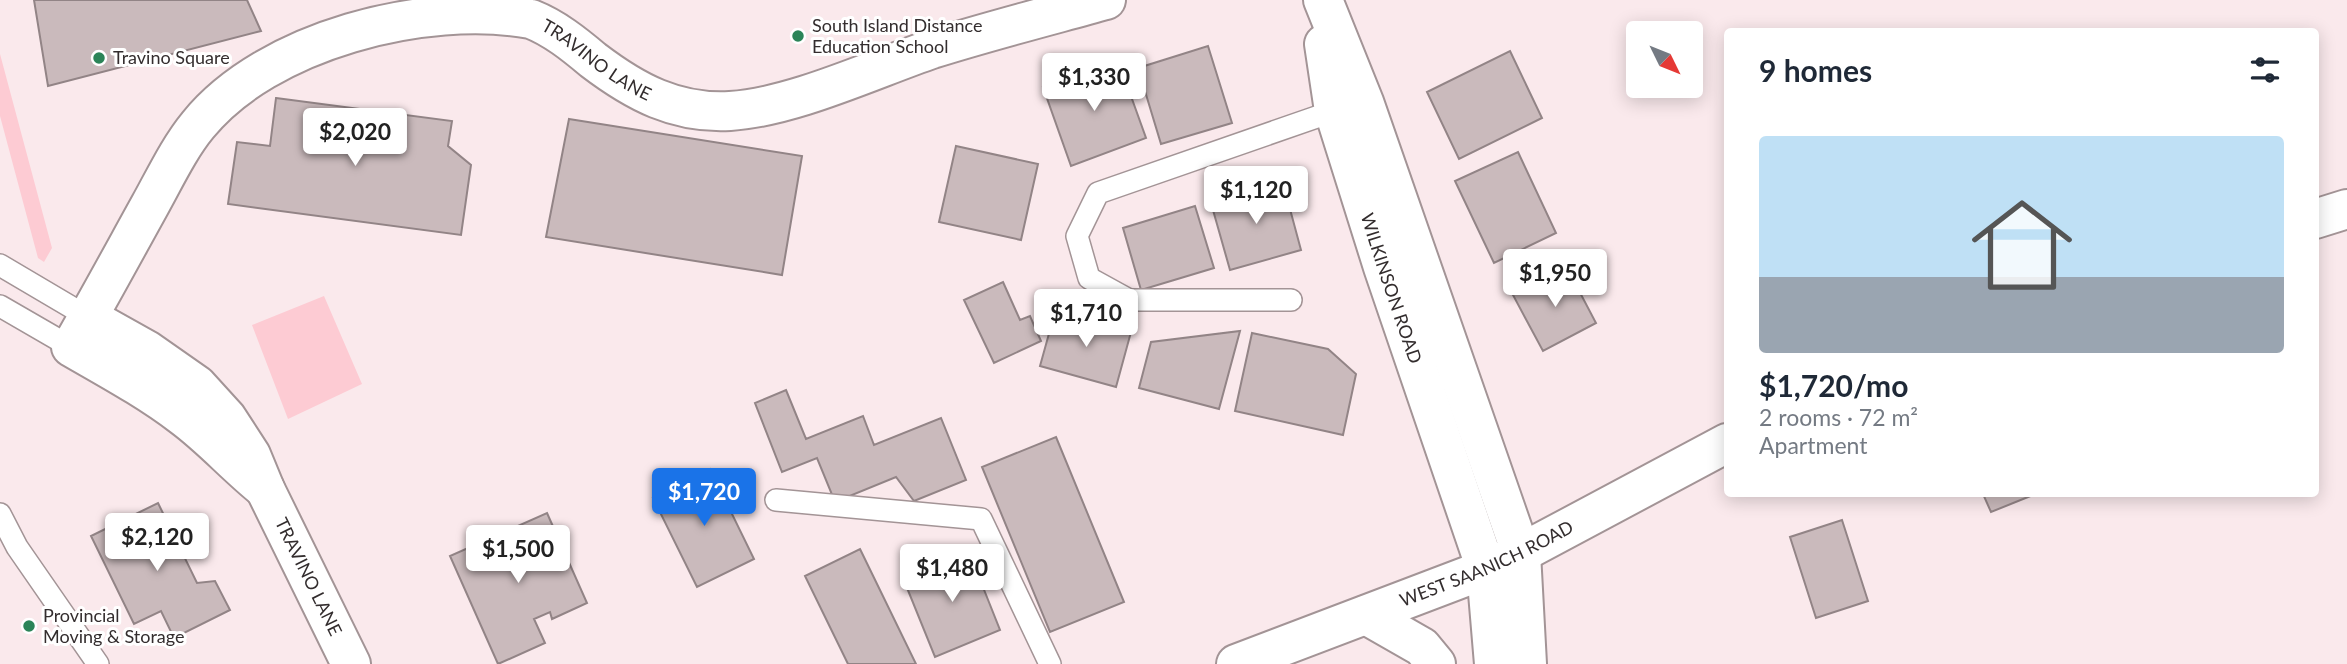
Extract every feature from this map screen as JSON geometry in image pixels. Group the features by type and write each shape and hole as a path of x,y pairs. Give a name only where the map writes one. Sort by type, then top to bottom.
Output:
{"main road":[{"name":"TRAVINO LANE","path":"351,664 265,489 183,417 139,386 80,332 164,179 197,126 232,89 285,54 334,30 390,14 442,7 487,9 531,19 565,37 646,96 683,108 729,111 779,103 933,49 1106,0"},
{"name":"WILKINSON ROAD","path":"1318,0 1334,111 1486,569 1494,664"},
{"name":"WILKINSON ROAD","path":"1324,0 1364,102 1521,553 1527,664"},
{"path":"2319,218 2347,209"},
{"name":"WEST SAANICH ROAD","path":"1236,664 1486,569 1724,445"},
{"path":"1366,615 1422,647 1436,664"}],"lane":[{"path":"1291,300 1129,300 1089,278 1077,236 1098,193 1334,111"},
{"path":"0,265 80,332"},
{"path":"0,306 80,332"},
{"path":"776,500 981,520 1050,664"},
{"path":"0,514 18,547 98,664"}],"shaded area":[{"path":"0,54 52,248 44,262 38,258 0,116"},
{"path":"324,296 362,384 288,419 252,325"}],"building":[{"name":"Travino Square","path":"34,0 247,0 261,31 48,86"},
{"path":"1208,46 1232,123 1161,144 1138,68"},
{"path":"1510,51 1542,118 1459,159 1427,92"},
{"path":"1118,60 1146,138 1071,166 1043,87"},
{"path":"276,98 452,121 448,146 471,165 461,235 228,204 237,142 270,146"},
{"path":"569,119 802,156 782,275 546,237"},
{"path":"956,146 1038,164 1021,240 939,222"},
{"path":"1518,152 1556,233 1494,263 1455,181"},
{"path":"1283,183 1301,250 1230,270 1211,203"},
{"path":"1195,206 1214,268 1141,290 1123,228"},
{"path":"1566,266 1596,323 1543,351 1513,295"},
{"path":"1003,282 1020,320 1030,316 1041,341 994,363 964,300"},
{"path":"1055,312 1131,332 1116,387 1040,366"},
{"path":"1240,331 1219,409 1139,388 1151,342"},
{"path":"1252,333 1328,349 1356,374 1343,435 1235,411"},
{"path":"786,390 806,439 863,416 874,445 941,418 966,480 914,501 896,477 835,502 817,458 782,472 755,403"},
{"path":"1056,437 1124,602 1050,632 982,467"},
{"path":"710,469 754,559 697,587 653,498"},
{"path":"1984,497 2028,497 1991,512"},
{"path":"158,503 197,583 215,581 230,610 174,638 161,611 134,624 91,536"},
{"path":"547,513 587,603 552,619 550,612 534,619 545,643 498,664 450,556"},
{"path":"1842,520 1868,601 1816,618 1790,537"},
{"path":"860,549 916,664 848,664 805,576"},
{"path":"969,552 1000,630 935,657 903,578"}],"place":[{"name":"South Island Distance Education School","path":"798,36"},
{"name":"Travino Square","path":"99,58"},
{"name":"Provincial Moving & Storage","path":"29,626"}]}
